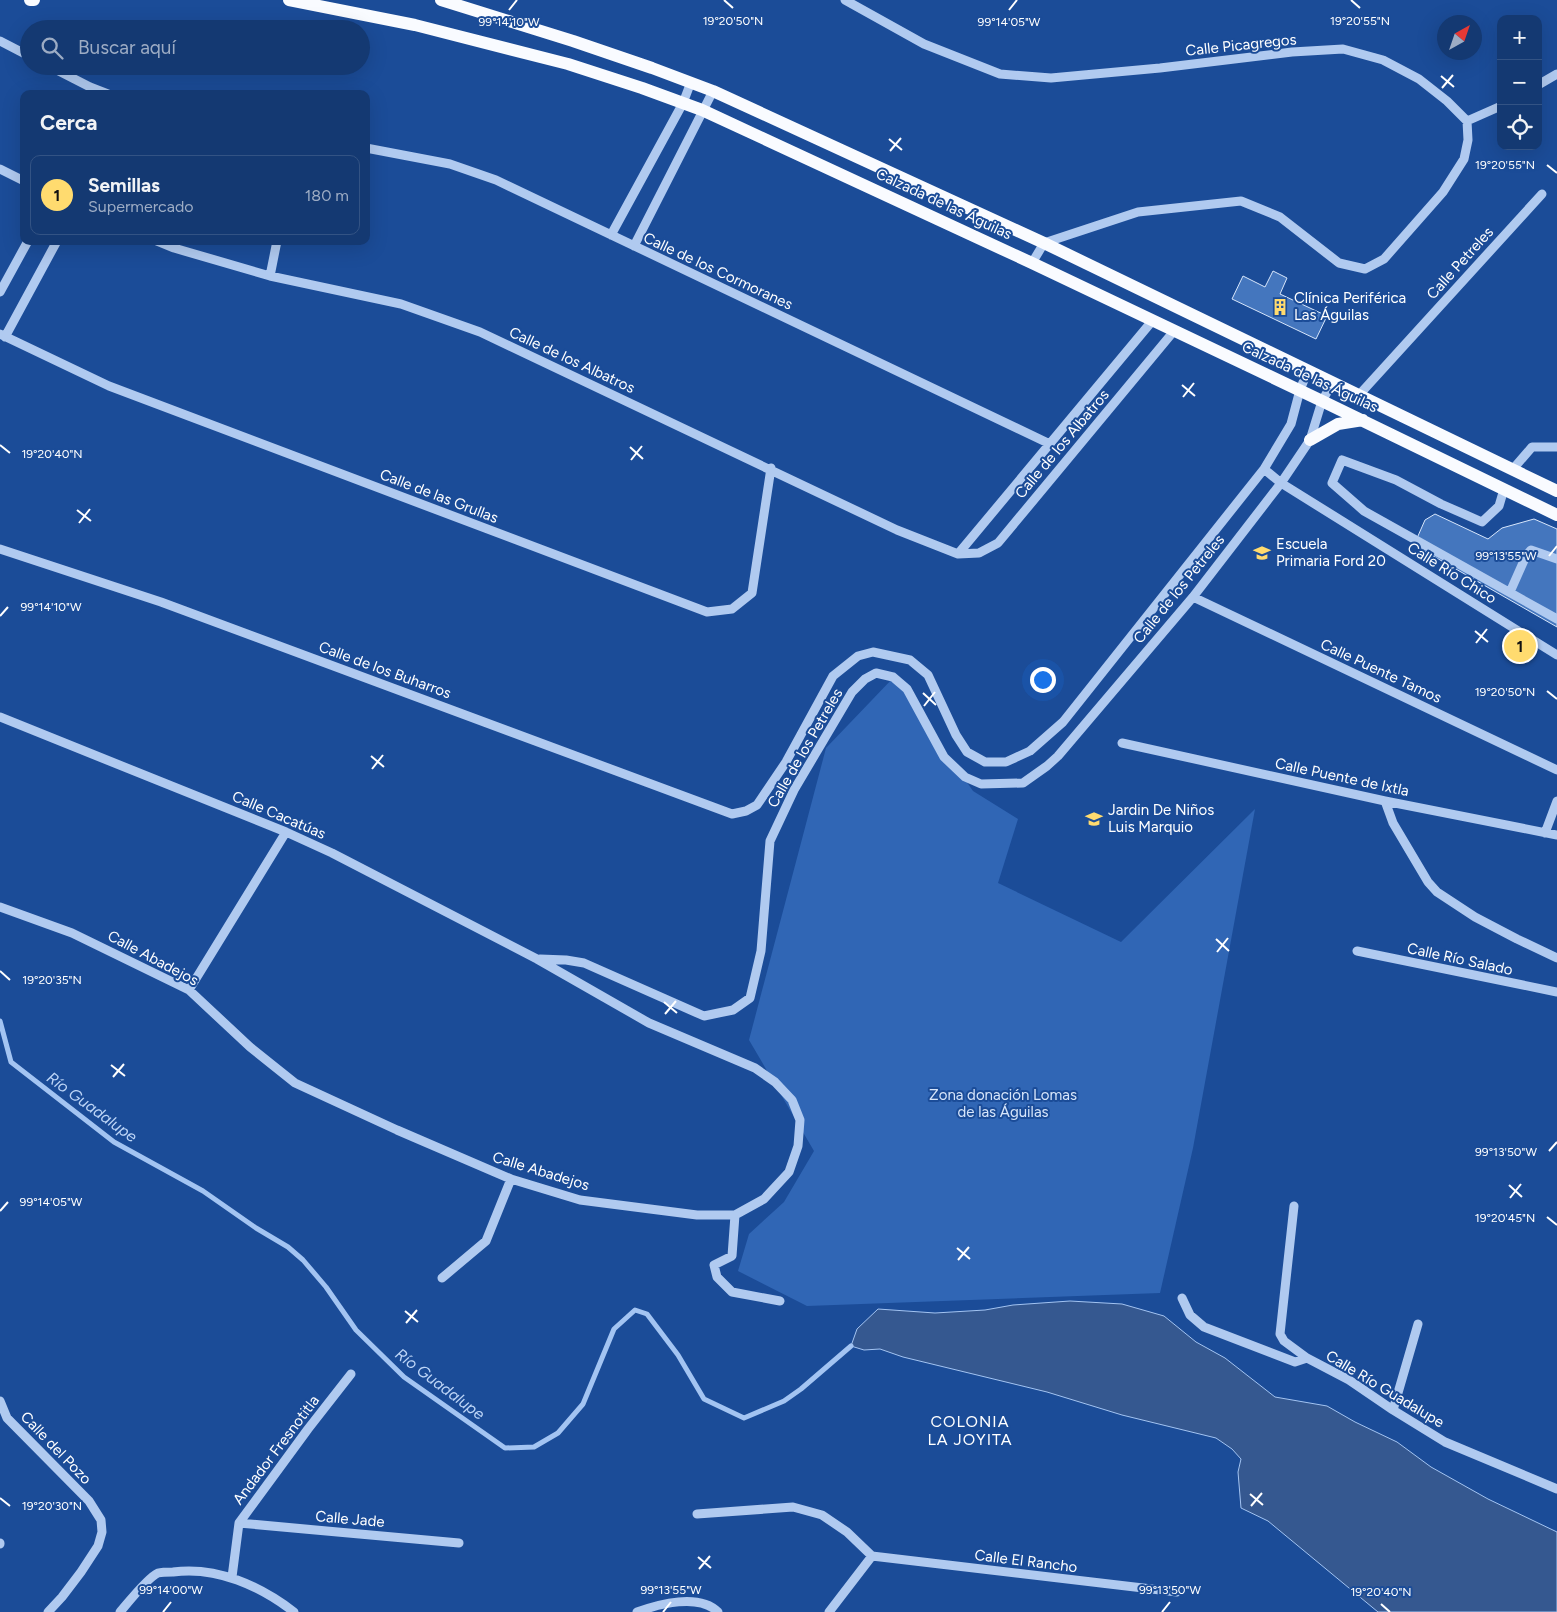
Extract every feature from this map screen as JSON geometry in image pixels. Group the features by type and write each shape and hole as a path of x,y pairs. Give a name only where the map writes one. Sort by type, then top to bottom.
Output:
{"main road":[{"name":"Calzada de las Águilas","path":"289,0 415,25 568,64 702,110 1153,320 1557,515"},
{"name":"Calzada de las Águilas","path":"441,0 573,41 712,91 1044,243 1557,491"},
{"path":"1310,440 1338,424 1363,420"}],"street":[{"name":"Calle Picagregos","path":"845,0 924,44 1000,74 1051,78 1160,68 1292,52 1343,49 1383,60 1419,79 1447,101 1468,122"},
{"path":"0,41 20,51"},
{"path":"1542,83 1557,74"},
{"path":"67,75 98,90"},
{"path":"611,235 683,103 691,82"},
{"path":"634,246 712,91"},
{"path":"1032,263 1044,243 1138,212 1241,201 1280,217 1339,263 1365,269 1384,259 1443,192 1464,159 1468,140 1468,122 1497,108"},
{"name":"Calle de los Cormoranes","path":"370,149 450,164 496,180 1050,444"},
{"path":"0,169 20,179"},
{"name":"Calle Petreles","path":"1359,395 1542,194"},
{"path":"0,292 26,245"},
{"path":"2,335 55,245"},
{"name":"Calle de los Albatros","path":"167,245 270,276 401,304 480,332 771,468 897,530 958,554 979,553 998,543 1174,331"},
{"path":"270,276 276,245"},
{"name":"Calle de los Albatros","path":"958,554 1153,320"},
{"name":"Calle de las Grullas","path":"2,335 109,386 707,612 732,609 752,593 771,468"},
{"name":"Calle de los Petreles","path":"757,805 786,762 833,676 858,656 873,652 910,660 928,675 956,734 967,752 985,762 1006,762 1030,751 1063,722 1264,469 1291,424 1300,390 1308,370"},
{"name":"Calle de los Petreles","path":"537,959 584,963 704,1016 733,1010 750,998 761,950 770,841 799,782 852,692 865,678 876,673 893,676 907,689 944,757 964,777 981,784 1023,783 1058,756 1193,597 1281,483 1310,440 1322,401 1333,382"},
{"path":"1513,469 1532,447 1557,447"},
{"path":"1504,489 1499,506 1482,522 1441,504 1396,480 1342,460 1332,483 1364,511 1557,619"},
{"name":"Calle Río Chico","path":"1264,469 1281,483 1557,655"},
{"name":"Calle de los Buharros","path":"0,549 161,602 732,814 746,812 757,805"},
{"path":"1510,592 1526,556 1531,550 1557,560"},
{"name":"Calle Puente Tamos","path":"1193,597 1557,770"},
{"name":"Calle Cacatúas","path":"0,717 286,832 332,853 537,959"},
{"name":"Calle Puente de Ixtla","path":"1122,743 1385,801 1557,835"},
{"path":"1385,801 1393,823 1428,882 1437,892 1475,917 1557,958"},
{"path":"1546,832 1557,801"},
{"path":"189,990 286,832"},
{"name":"Calle Abadejos","path":"0,907 72,933 189,990 250,1047 295,1083 397,1130 511,1179 580,1200 697,1215 735,1215 764,1199 789,1172 798,1146 800,1120 792,1100 775,1082 754,1068 649,1023 537,959"},
{"name":"Calle Río Salado","path":"1357,951 1557,992"},
{"path":"442,1278 486,1241 511,1179"},
{"path":"1294,1206 1280,1334 1284,1341 1307,1358"},
{"path":"735,1215 732,1256 714,1265 716,1277 732,1292 780,1302"},
{"name":"Calle Río Guadalupe","path":"1182,1298 1190,1315 1204,1327 1295,1362 1307,1358 1349,1380 1392,1410 1446,1442 1557,1489"},
{"path":"1392,1410 1418,1324"},
{"name":"Andador Fresnotitla","path":"232,1577 239,1523 351,1374"},
{"name":"Calle del Pozo","path":"0,1401 7,1418 89,1502 101,1520 102,1532 98,1546 81,1572 48,1612"},
{"path":"697,1514 794,1507 822,1515 847,1532 872,1556 829,1612"},
{"name":"Calle Jade","path":"239,1523 459,1543"},
{"name":"Calle El Rancho","path":"872,1556 1177,1592"},
{"path":"120,1612 136,1593 157,1574 185,1570 232,1577 252,1585 294,1612"},
{"path":"637,1612 653,1606 691,1600 714,1608 718,1612"}],"green space":[{"name":"Zona donación Lomas de las Águilas","path":"894,677 973,791 1018,819 998,883 1121,942 1255,809 1193,1148 1160,1293 807,1306 738,1271 749,1234 784,1202 814,1151 749,1040 826,748"}],"shaded area":[{"path":"1070,1301 1122,1304 1164,1316 1196,1342 1225,1358 1275,1397 1327,1406 1397,1442 1431,1467 1488,1499 1557,1532 1557,1612 1378,1612 1268,1521 1241,1508 1238,1472 1241,1459 1232,1449 1216,1438 1122,1415 1047,1392 903,1357 880,1349 864,1350 851,1346 857,1329 878,1309 935,1313"}],"building":[{"name":"Clínica Periférica Las Águilas","path":"1273,271 1287,278 1280,294 1327,316 1316,339 1232,299 1243,276 1265,287"},
{"path":"1435,514 1488,539 1502,528 1534,519 1557,529 1557,627 1414,545 1425,520"}],"waterway":[{"name":"Río Guadalupe","path":"0,1021 11,1062 114,1142 203,1191 256,1228 288,1247 303,1260 326,1287 356,1330 404,1377 505,1448 534,1447 558,1433 583,1404 614,1329 635,1310 647,1314 678,1355 704,1399 744,1418 784,1401 801,1389 851,1346"}],"place":[{"name":"Clínica Periférica Las Águilas","path":"1280,307"},
{"name":"Escuela Primaria Ford 20","path":"1262,553"},
{"name":"Semillas","path":"1520,646"},
{"name":"Jardin De Niños Luis Marquio","path":"1094,819"}],"district":[{"name":"COLONIA LA JOYITA","path":"970,1430"}]}
